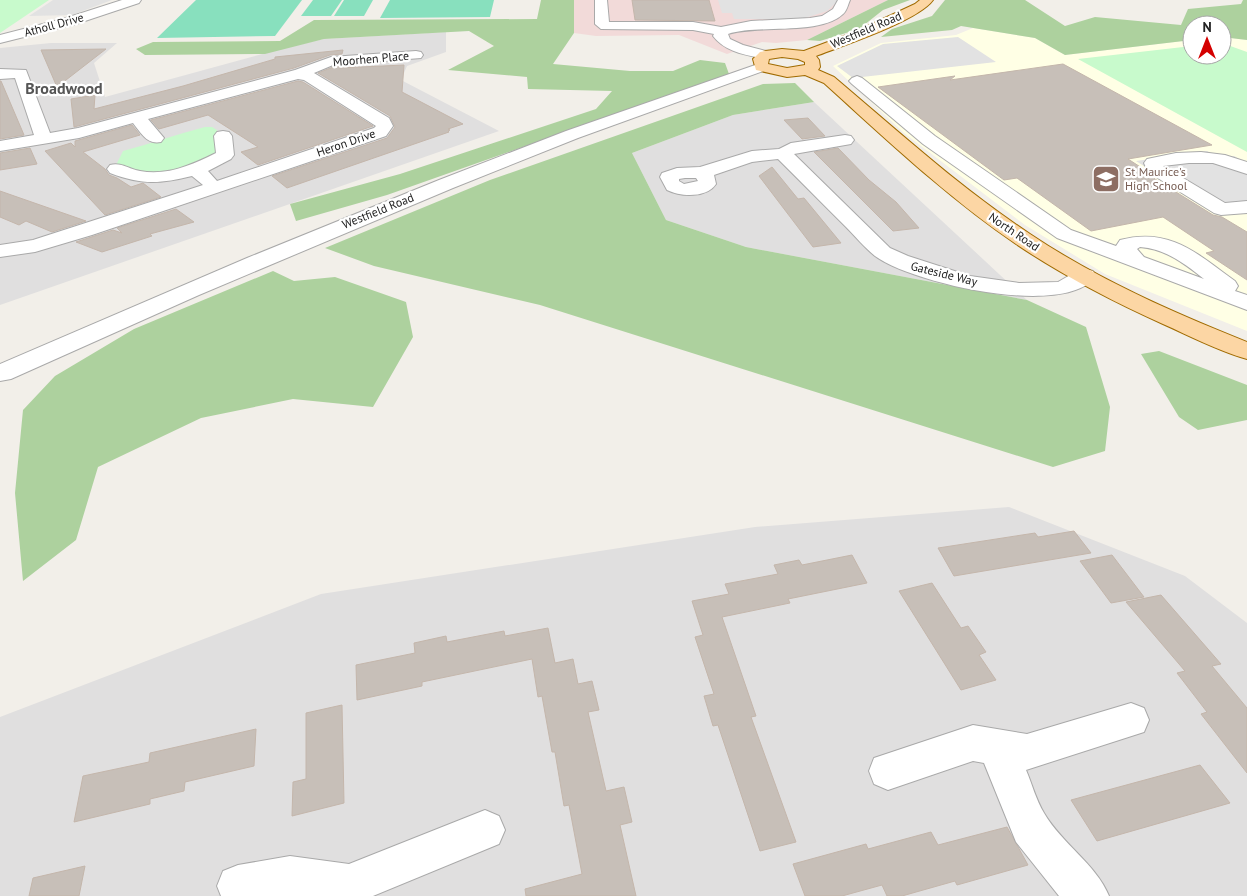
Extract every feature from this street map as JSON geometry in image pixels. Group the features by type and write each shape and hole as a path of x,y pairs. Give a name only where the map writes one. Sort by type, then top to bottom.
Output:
{"main road":[{"name":"Westfield Road","path":"805,63 920,7 927,0"},
{"path":"763,61 778,72 798,73 805,63"},
{"name":"North Road","path":"805,63 829,80 984,212 1024,240 1085,276 1184,325 1247,351"}],"street":[{"name":"Atholl Drive","path":"0,39 135,0"},
{"path":"601,0 602,24 606,26 693,26 722,31 738,26 795,24 817,21 835,16 848,2"},
{"path":"31,31 30,24 39,16"},
{"path":"722,31 720,36 725,42 763,61"},
{"path":"372,58 375,41"},
{"name":"Moorhen Place","path":"298,74 331,61 416,55"},
{"name":"Westfield Road","path":"1,379 161,301 355,220 763,61"},
{"path":"0,74 21,73 44,140"},
{"path":"0,146 44,140 137,118 281,77 298,74"},
{"name":"Heron Drive","path":"0,251 35,246 215,188 380,132 385,126 383,122 309,76 298,74"},
{"path":"857,81 929,140 1064,234 1137,262 1126,250 1127,244 1137,240 1154,241 1185,256 1247,302"},
{"path":"137,118 155,138"},
{"path":"116,169 135,177 150,178 196,170 225,155 223,136"},
{"path":"702,173 731,162 763,155 783,154 791,148 846,140"},
{"name":"Gateside Way","path":"783,154 883,252 900,262 956,278 997,287 1038,290 1063,288 1085,276"},
{"path":"1247,169 1232,160 1220,161 1195,156 1153,163 1154,168 1221,209 1247,207"},
{"path":"196,170 215,188"},
{"path":"888,771 973,743 1027,752 1131,720"},
{"path":"998,748 1030,828 1063,870 1088,896"},
{"path":"238,886 290,877 349,890 484,830"}],"shaded area":[{"path":"53,0 112,0 72,15 29,16"},
{"path":"574,0 888,0 807,40 776,43 762,42 727,54 679,35 596,36 574,33"},
{"path":"718,0 839,0 827,11 802,19 734,19 732,13 722,13"},
{"name":"St Maurice's High School","path":"973,28 1035,38 1065,55 1182,41 1182,65 1232,65 1232,38 1247,40 1247,331 1105,274 1025,225 904,133 833,66 881,43 956,35"},
{"path":"446,32 446,52 407,66 401,80 499,131 0,305 0,48 51,43 117,43 94,63 105,97 324,39"},
{"path":"958,37 996,62 853,78 837,66 883,44"},
{"path":"814,102 1027,300 746,247 666,220 632,153 733,115"},
{"path":"1207,151 1220,158 1234,156 1247,163 1247,211 1221,215 1136,161"},
{"path":"1009,507 1185,576 1247,623 1247,896 0,896 0,717 321,594 755,527"}],"green space":[{"path":"0,0 49,0 0,33"},
{"path":"196,0 302,0 275,36 157,38"},
{"path":"313,0 342,0 331,16 301,16"},
{"path":"344,0 373,0 364,16 334,16"},
{"path":"390,0 494,0 490,17 380,18"},
{"path":"541,0 574,0 574,33 553,64 630,71 673,71 700,60 725,63 729,74 387,195 296,221 290,204 400,174 596,109 612,91 528,89 527,77 448,70 494,46 469,31 324,39 265,54 145,55 136,49 153,42 280,41 314,20 537,19"},
{"path":"888,0 910,0 883,10 859,29 820,41 807,40"},
{"path":"945,0 1025,0 1065,26 1095,17 1181,25 1182,23 1182,41 1065,55 1035,38 961,26 952,30 881,37 892,29 932,16"},
{"path":"1243,0 1247,0 1247,40 1232,38 1232,15 1185,15 1188,9 1241,4"},
{"path":"1182,47 1182,65 1232,65 1232,47 1247,52 1247,152 1078,59"},
{"path":"795,83 814,102 733,115 632,153 666,220 746,247 1027,300 1086,327 1110,407 1105,451 1053,467 540,305 374,266 325,248 490,180 763,84"},
{"path":"205,127 212,127 217,130 219,156 157,176 116,165 123,151"},
{"path":"273,271 294,281 335,277 406,302 413,337 373,407 293,399 201,418 98,467 76,540 23,581 15,493 23,410 55,376 134,329"},
{"path":"1159,351 1247,385 1247,420 1198,430 1179,417 1141,354"}],"building":[{"path":"632,0 709,0 715,21 635,20"},
{"path":"106,49 57,87 41,50"},
{"path":"343,50 342,54 330,55 294,68 74,127 71,99 95,95 94,109 183,86 275,59 275,57"},
{"path":"1063,64 1212,145 1128,159 1145,170 1147,174 1213,215 1222,217 1247,232 1247,280 1206,253 1214,251 1163,217 1091,231 1017,178 1004,180 878,87 955,76 950,80"},
{"path":"404,65 402,92 463,124 448,129 450,130 449,132 287,188 272,176 387,138 395,127 390,116 318,73 340,66 339,68"},
{"path":"1,81 24,135 0,139"},
{"path":"298,81 303,82 373,126 258,165 241,152 258,147 208,115 159,129 151,120"},
{"path":"808,118 825,136 802,139 784,120"},
{"path":"132,125 140,135 83,152 105,169 109,175 131,187 143,183 161,197 105,215 45,151 71,143 75,147 75,141"},
{"path":"30,148 37,164 0,170 0,153"},
{"path":"838,148 869,180 896,202 919,228 893,231 814,152"},
{"path":"772,167 798,199 804,198 841,243 813,247 759,176"},
{"path":"0,191 86,221 52,232 26,221 19,225 0,217"},
{"path":"176,209 194,222 150,234 152,236 102,252 76,242 113,230 122,233 117,228"},
{"path":"1074,531 1091,553 954,576 938,548 1035,533 1038,537"},
{"path":"852,555 867,583 788,599 790,603 722,617 756,716 751,717 796,842 760,851 718,725 713,726 704,696 714,694 695,637 703,635 692,601 729,594 725,584 778,574 774,565 799,560 802,565"},
{"path":"1112,555 1144,597 1111,603 1080,561"},
{"path":"932,583 961,628 968,626 986,652 979,655 996,680 961,690 899,591"},
{"path":"1161,595 1221,664 1212,666 1247,708 1247,773 1201,714 1207,712 1177,673 1185,671 1126,602"},
{"path":"548,628 555,663 573,659 578,684 592,681 599,710 588,712 606,791 624,787 632,822 620,825 636,896 526,896 525,889 582,874 569,805 564,806 555,752 552,752 542,696 538,697 532,659 422,682 422,686 357,700 356,665 415,653 414,643 446,636 447,642 504,631 505,636"},
{"path":"342,705 344,803 292,816 293,782 306,779 306,713"},
{"path":"256,729 254,766 185,782 184,791 150,799 150,804 74,822 83,776 149,762 150,753"},
{"path":"1200,765 1230,803 1097,841 1071,800"},
{"path":"1007,827 1028,865 957,885 955,881 902,896 887,896 882,885 842,896 805,896 793,864 866,844 868,849 931,832 938,845"},
{"path":"85,866 79,896 29,896 33,878"}],"place":[{"name":"St Maurice's High School","path":"1106,179"}],"district":[{"name":"Broadwood","path":"64,88"}]}
